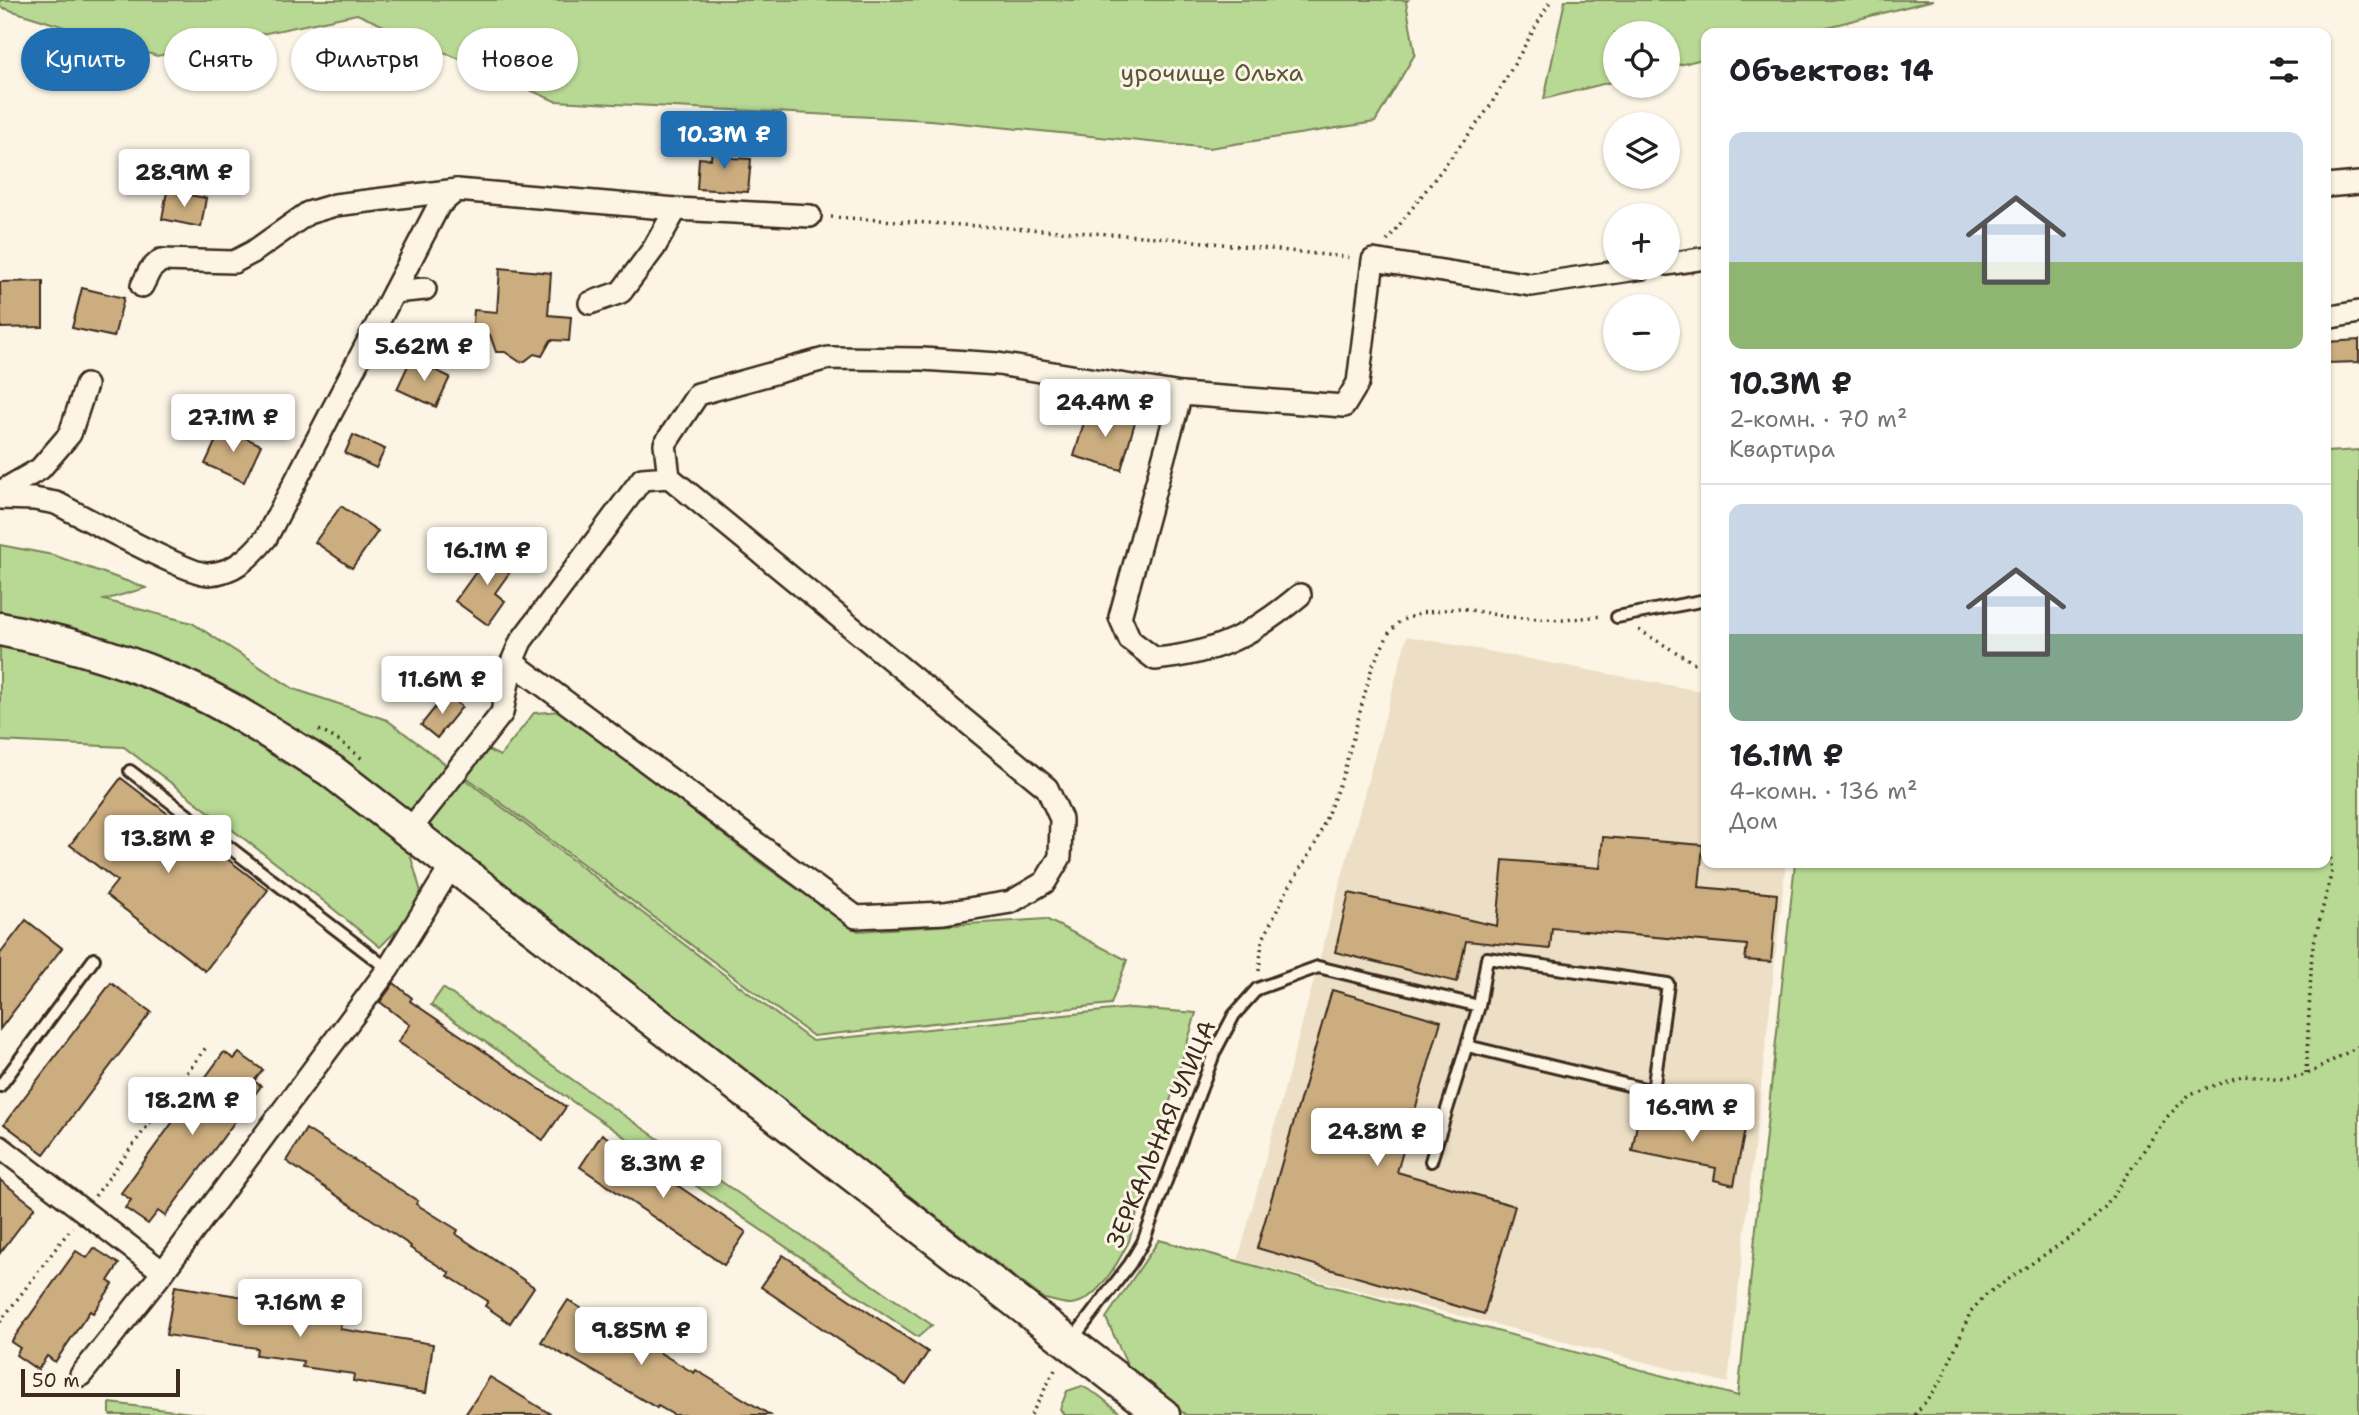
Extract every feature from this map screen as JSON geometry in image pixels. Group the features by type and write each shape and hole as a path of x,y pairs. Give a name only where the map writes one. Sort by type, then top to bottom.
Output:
{"street":[{"path":"2331,186 2359,183"},
{"path":"0,498 56,503 205,575 223,572 246,561 266,538 439,205 457,190"},
{"path":"142,286 150,270 161,260 234,262 308,214 335,205 457,190 676,209 810,216"},
{"path":"590,303 621,292 654,248 676,209"},
{"path":"1680,262 1701,259"},
{"path":"512,662 856,917 944,913 1011,902 1045,882 1060,857 1061,819 1047,788 670,477 665,443 698,394 828,358 998,364 1181,394 1344,406 1358,383 1373,260 1531,285 1603,274"},
{"path":"394,292 425,289"},
{"path":"2331,317 2359,312"},
{"path":"0,492 40,469 70,434 86,385"},
{"path":"1181,394 1120,617 1130,640 1155,659 1190,656 1231,642 1268,622 1300,595"},
{"path":"409,831 502,713 512,662 521,641 642,479 670,477"},
{"path":"0,629 80,647 167,678 240,716 330,770 1163,1415"},
{"path":"81,1375 163,1272 388,969 452,864"},
{"path":"0,1147 163,1272"}],"lane":[{"path":"1617,617 1701,601"},
{"path":"130,771 388,969"},
{"path":"1431,1161 1479,1006 1487,958 1668,984 1653,1091 1467,1046"},
{"path":"0,1086 94,959"},
{"name":"ЗЕРКАЛЬНАЯ УЛИЦА","path":"1070,1343 1130,1264 1143,1242 1215,1051 1234,1015 1257,989 1318,967 1479,1006"}],"path":[{"path":"810,216 1157,237 1373,260 1489,108 1551,0"},
{"path":"1257,989 1262,941 1285,894 1317,841 1343,775 1372,667 1389,633 1400,621 1422,612 1460,608 1508,617 1563,620 1602,615 1617,617 1701,667"},
{"path":"2306,1075 2312,951 2332,871 2331,862"},
{"path":"0,1321 207,1046"},
{"path":"1914,1415 1941,1381 1970,1311 1987,1294 2070,1238 2104,1209 2166,1118 2190,1094 2244,1075 2284,1079 2306,1075 2359,1046"},
{"path":"1031,1415 1070,1343"}],"shaded area":[{"path":"1407,636 1701,691 1701,868 1785,868 1728,1383 1238,1260"}],"green space":[{"name":"урочище Ольха","path":"0,0 1408,0 1406,2 1415,54 1375,122 1209,148 930,120 555,101 532,91 578,91 578,28 457,28 457,58 443,52 443,28 389,28 357,14 277,31 277,28 164,28 164,55 157,56 150,54 150,28 67,28 0,7"},
{"path":"1565,0 1934,0 1823,28 1701,28 1701,59 1680,65 1680,21 1603,21 1603,84 1544,99"},
{"path":"2359,450 2359,1415 1186,1415 1130,1371 1106,1318 1159,1240 1738,1396 1794,868 2331,868 2331,452"},
{"path":"0,545 53,555 146,588 104,600 192,623 294,689 387,720 812,1041 1132,1008 1196,1013 1129,1241 1106,1280 1080,1302 1068,1304 1044,1299 322,747 237,692 164,659 86,632 0,613"},
{"path":"0,645 39,651 123,676 193,706 277,752 408,847 421,892 414,913 380,947 294,877 124,747 0,741"},
{"path":"563,711 763,865 858,931 1046,919 1127,960 1111,1004 813,1036 465,776 486,749 500,756 534,713"},
{"path":"443,988 597,1097 932,1325 918,1337 431,1005"},
{"path":"1082,1386 1123,1415 1064,1415 1060,1409 1067,1391"},
{"path":"110,1403 207,1415 110,1415"}],"building":[{"path":"712,145 733,146 732,158 751,159 748,192 697,189 699,158 711,159"},
{"path":"167,191 206,198 201,227 162,219"},
{"path":"500,268 551,273 548,315 571,317 569,341 551,340 542,356 534,354 520,362 505,352 496,352 490,335 472,333 474,310 497,312"},
{"path":"43,281 43,327 1,328 0,282"},
{"path":"82,288 124,298 114,337 72,328"},
{"path":"2359,340 2359,362 2331,363 2331,342"},
{"path":"411,359 450,377 436,407 397,389"},
{"path":"1088,409 1135,422 1121,470 1074,456"},
{"path":"222,427 261,445 244,482 205,464"},
{"path":"353,435 385,449 376,468 345,453"},
{"path":"341,506 378,531 352,568 315,542"},
{"path":"494,547 517,562 495,593 505,601 488,625 455,601"},
{"path":"446,694 462,707 437,738 421,725"},
{"path":"121,778 268,890 205,971 106,895 117,881 70,845"},
{"path":"1603,837 1701,845 1699,887 1777,894 1771,962 1745,960 1747,945 1552,928 1550,949 1466,941 1457,982 1335,952 1349,893 1497,926 1503,860 1600,868"},
{"path":"26,920 62,948 0,1029 0,954"},
{"path":"111,983 151,1012 44,1154 4,1124"},
{"path":"394,983 412,998 410,1001 566,1107 543,1140 398,1042 410,1025 380,1002"},
{"path":"1332,990 1441,1021 1397,1172 1515,1206 1484,1314 1257,1248"},
{"path":"224,1052 234,1059 239,1053 263,1070 254,1081 261,1086 165,1216 158,1211 148,1224 125,1208 131,1200 121,1193"},
{"path":"1639,1113 1726,1130 1728,1121 1746,1124 1734,1185 1714,1180 1716,1168 1632,1151"},
{"path":"306,1129 418,1201 416,1204 458,1230 456,1234 534,1287 510,1323 485,1306 488,1301 448,1276 450,1273 286,1161"},
{"path":"602,1134 746,1232 724,1265 580,1167"},
{"path":"0,1180 35,1207 0,1253"},
{"path":"94,1248 119,1264 108,1281 113,1284 93,1313 90,1311 55,1362 47,1356 38,1370 16,1355 20,1348 11,1342 76,1251 87,1258"},
{"path":"783,1255 928,1352 906,1385 761,1287"},
{"path":"175,1286 251,1298 250,1304 295,1310 294,1315 341,1322 340,1329 433,1344 426,1393 353,1381 354,1374 302,1367 303,1361 256,1355 257,1348 166,1335"},
{"path":"568,1300 694,1373 696,1370 770,1415 674,1415 541,1342"},
{"path":"490,1377 552,1415 465,1415"}]}
